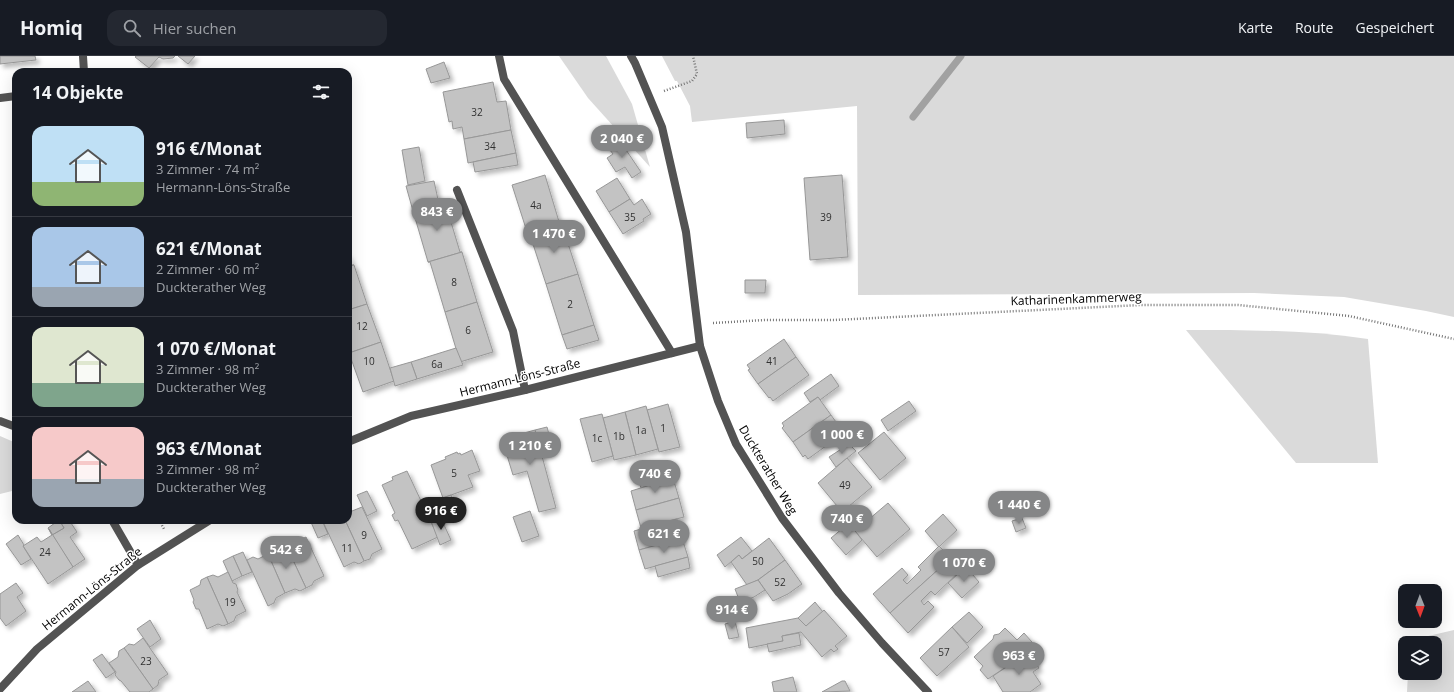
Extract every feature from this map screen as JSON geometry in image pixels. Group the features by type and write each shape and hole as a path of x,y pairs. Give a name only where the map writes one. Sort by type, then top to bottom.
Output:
{"street":[{"path":"83,56 84,68"},
{"path":"499,56 504,79 672,353"},
{"name":"Duckterather Weg","path":"631,56 662,127 686,232 696,324 700,346 718,401 736,444 782,518 839,593 928,692"},
{"path":"0,98 12,96"},
{"path":"457,190 514,331 525,390"},
{"name":"Hermann-Löns-Straße","path":"352,440 411,416 525,390 700,346"},
{"path":"0,421 12,426"},
{"path":"114,524 138,564"},
{"name":"Hermann-Löns-Straße","path":"0,689 37,649 138,564 203,524"}],"path":[{"path":"649,96 692,81 698,74 693,56"},
{"name":"Katharinenkammerweg","path":"696,324 765,320 834,320 1141,305 1238,305 1349,316 1454,339"}],"shaded area":[{"path":"559,56 606,56 632,104 650,167 588,98"},
{"path":"662,56 1454,56 1454,317 1344,297 1254,293 858,295 857,106 692,122 690,106"},
{"path":"1186,330 1255,330 1300,332 1368,339 1378,463 1296,463"},
{"path":"0,436 12,441 12,491 0,494"},
{"path":"1454,630 1454,692 1407,692 1408,680 1442,680 1442,636 1428,636"}],"building":[{"path":"0,56 35,56 36,60 0,64"},
{"path":"175,56 173,58 163,59 159,57 149,68 135,57"},
{"path":"178,56 195,56 188,64"},
{"path":"444,62 450,78 431,83 426,69"},
{"path":"493,82 497,102 506,101 511,130 464,139 462,127 453,129 452,121 449,122 443,92"},
{"path":"784,120 785,134 747,138 746,123"},
{"path":"511,130 516,153 468,163 464,139"},
{"path":"618,138 641,172 632,178 625,167 616,172 607,158 613,154 606,145"},
{"path":"419,147 425,181 408,185 402,150"},
{"path":"516,153 518,165 475,172 473,162"},
{"path":"545,175 560,225 562,225 528,235 512,185"},
{"path":"842,175 848,257 810,260 804,178"},
{"path":"617,178 630,199 609,212 596,191"},
{"path":"434,181 439,204 413,211 406,186"},
{"path":"630,199 634,205 642,199 651,214 643,219 644,221 623,234 609,212"},
{"path":"445,202 460,252 462,252 428,262 413,211"},
{"path":"562,225 578,274 546,284 530,235 528,235"},
{"path":"462,252 477,302 445,312 430,262 428,262"},
{"path":"354,265 367,304 352,309 352,266"},
{"path":"578,274 594,325 562,335 546,284"},
{"path":"745,280 766,280 765,293 745,293"},
{"path":"477,302 493,352 460,362 445,312"},
{"path":"367,304 381,342 352,352 352,309"},
{"path":"594,325 599,340 567,349 562,335"},
{"path":"784,339 796,357 758,384 748,370 750,369 747,365"},
{"path":"381,342 394,381 363,392 352,361 352,352"},
{"path":"456,348 463,365 417,379 411,362"},
{"path":"796,357 809,375 773,401 758,384"},
{"path":"411,362 417,379 395,386 390,368"},
{"path":"831,374 839,386 820,400 818,397 810,402 804,393"},
{"path":"818,397 831,415 793,442 782,428 784,426 782,423"},
{"path":"909,401 916,411 888,431 881,420"},
{"path":"668,404 680,447 659,452 647,410"},
{"path":"646,406 658,449 636,455 625,412"},
{"path":"625,412 636,455 614,460 603,418"},
{"path":"602,414 613,456 592,462 580,419"},
{"path":"831,415 844,433 808,459 805,455 803,457 793,442"},
{"path":"547,427 553,449 541,452 535,430"},
{"path":"535,430 556,508 539,512 527,471 513,475 502,439"},
{"path":"884,432 906,458 880,480 858,453"},
{"path":"849,444 856,451 836,467 829,457"},
{"path":"472,450 480,471 468,475 473,487 443,498 431,465 446,459 445,457 457,452 461,455"},
{"path":"847,458 872,487 842,512 818,483"},
{"path":"670,468 673,479 641,488 638,477"},
{"path":"407,471 438,537 412,549 398,520 395,521 392,515 395,513 382,485 393,480 392,477"},
{"path":"673,478 679,498 636,510 631,491"},
{"path":"367,491 377,511 367,516 357,495"},
{"path":"451,495 458,513 442,519 434,501"},
{"path":"679,498 684,517 641,528 636,510"},
{"path":"888,503 910,529 877,557 855,531"},
{"path":"362,507 382,549 372,554 370,559 364,561 347,524 352,524 352,511"},
{"path":"530,511 539,536 522,542 513,517"},
{"path":"943,514 957,530 939,547 925,531"},
{"path":"440,516 451,540 440,545 431,521"},
{"path":"1022,518 1026,528 1016,532 1012,521"},
{"path":"677,519 682,538 639,550 634,531"},
{"path":"849,523 862,540 846,555 831,538"},
{"path":"54,524 62,524 64,528 52,535 48,528"},
{"path":"62,524 72,524 77,532 70,537 85,559 73,567 52,535 64,528"},
{"path":"312,524 324,524 328,534 318,538"},
{"path":"324,524 347,524 364,561 359,564 354,562 344,567"},
{"path":"49,529 73,567 48,584 23,546 37,537 41,542 52,535"},
{"path":"18,535 31,559 21,565 6,544"},
{"path":"306,537 324,576 314,581 312,585 306,588 285,543 291,540 296,542"},
{"path":"741,537 752,551 742,559 739,555 725,567 717,555"},
{"path":"682,538 688,557 645,569 639,550"},
{"path":"769,538 785,560 758,580 747,585 731,562 739,555 742,559"},
{"path":"285,543 306,588 300,591 295,589 285,593 268,554 277,550 278,546"},
{"path":"939,546 951,558 890,613 873,594 902,568 908,575 903,580 907,584 921,570 918,567"},
{"path":"243,552 252,572 242,576 233,556"},
{"path":"268,554 285,593 276,598 274,603 268,606 247,560 253,557 258,559"},
{"path":"233,556 242,576 232,581 223,561"},
{"path":"688,557 690,568 658,577 655,566"},
{"path":"951,558 961,570 935,595 931,591 921,601 924,605 928,601 934,607 908,633 890,613"},
{"path":"785,560 802,584 788,594 773,601 758,580"},
{"path":"966,567 979,582 962,598 948,583"},
{"path":"228,572 233,583 236,584 238,590 237,592 246,611 236,616 234,621 228,624 207,577 213,575 218,577"},
{"path":"207,577 228,624 223,626 218,624 207,629 199,609 196,609 190,590 200,585 201,580"},
{"path":"758,580 765,590 754,597 740,602 735,589"},
{"path":"16,583 23,593 17,597 26,611 6,626 0,618 0,594"},
{"path":"815,602 823,612 806,626 798,618"},
{"path":"824,610 847,636 835,646 838,649 834,652 831,649 822,657 801,632 782,636 783,641 749,648 746,628 798,618 806,626"},
{"path":"969,612 983,627 967,643 952,627"},
{"path":"150,620 161,639 150,647 137,629"},
{"path":"735,621 739,637 729,639 725,624"},
{"path":"952,627 969,647 937,676 920,658"},
{"path":"1005,628 1017,640 1024,633 1032,642 1033,649 988,679 980,670 983,666 974,657 993,639 994,635 999,634"},
{"path":"799,633 801,645 769,652 767,644 783,641 782,636"},
{"path":"143,638 168,674 159,680 158,685 153,689 124,648 129,644 134,645"},
{"path":"124,648 153,689 149,692 130,692 115,675 116,672 109,663 118,657 119,651"},
{"path":"1029,652 1039,668 1033,672 1041,684 1030,692 1003,692 993,676"},
{"path":"102,654 115,672 106,678 93,660"},
{"path":"793,677 797,692 774,692 772,682"},
{"path":"88,681 96,692 72,692"},
{"path":"842,681 845,681 850,691 822,692"}],"waterway":[{"path":"913,117 961,56"}]}
